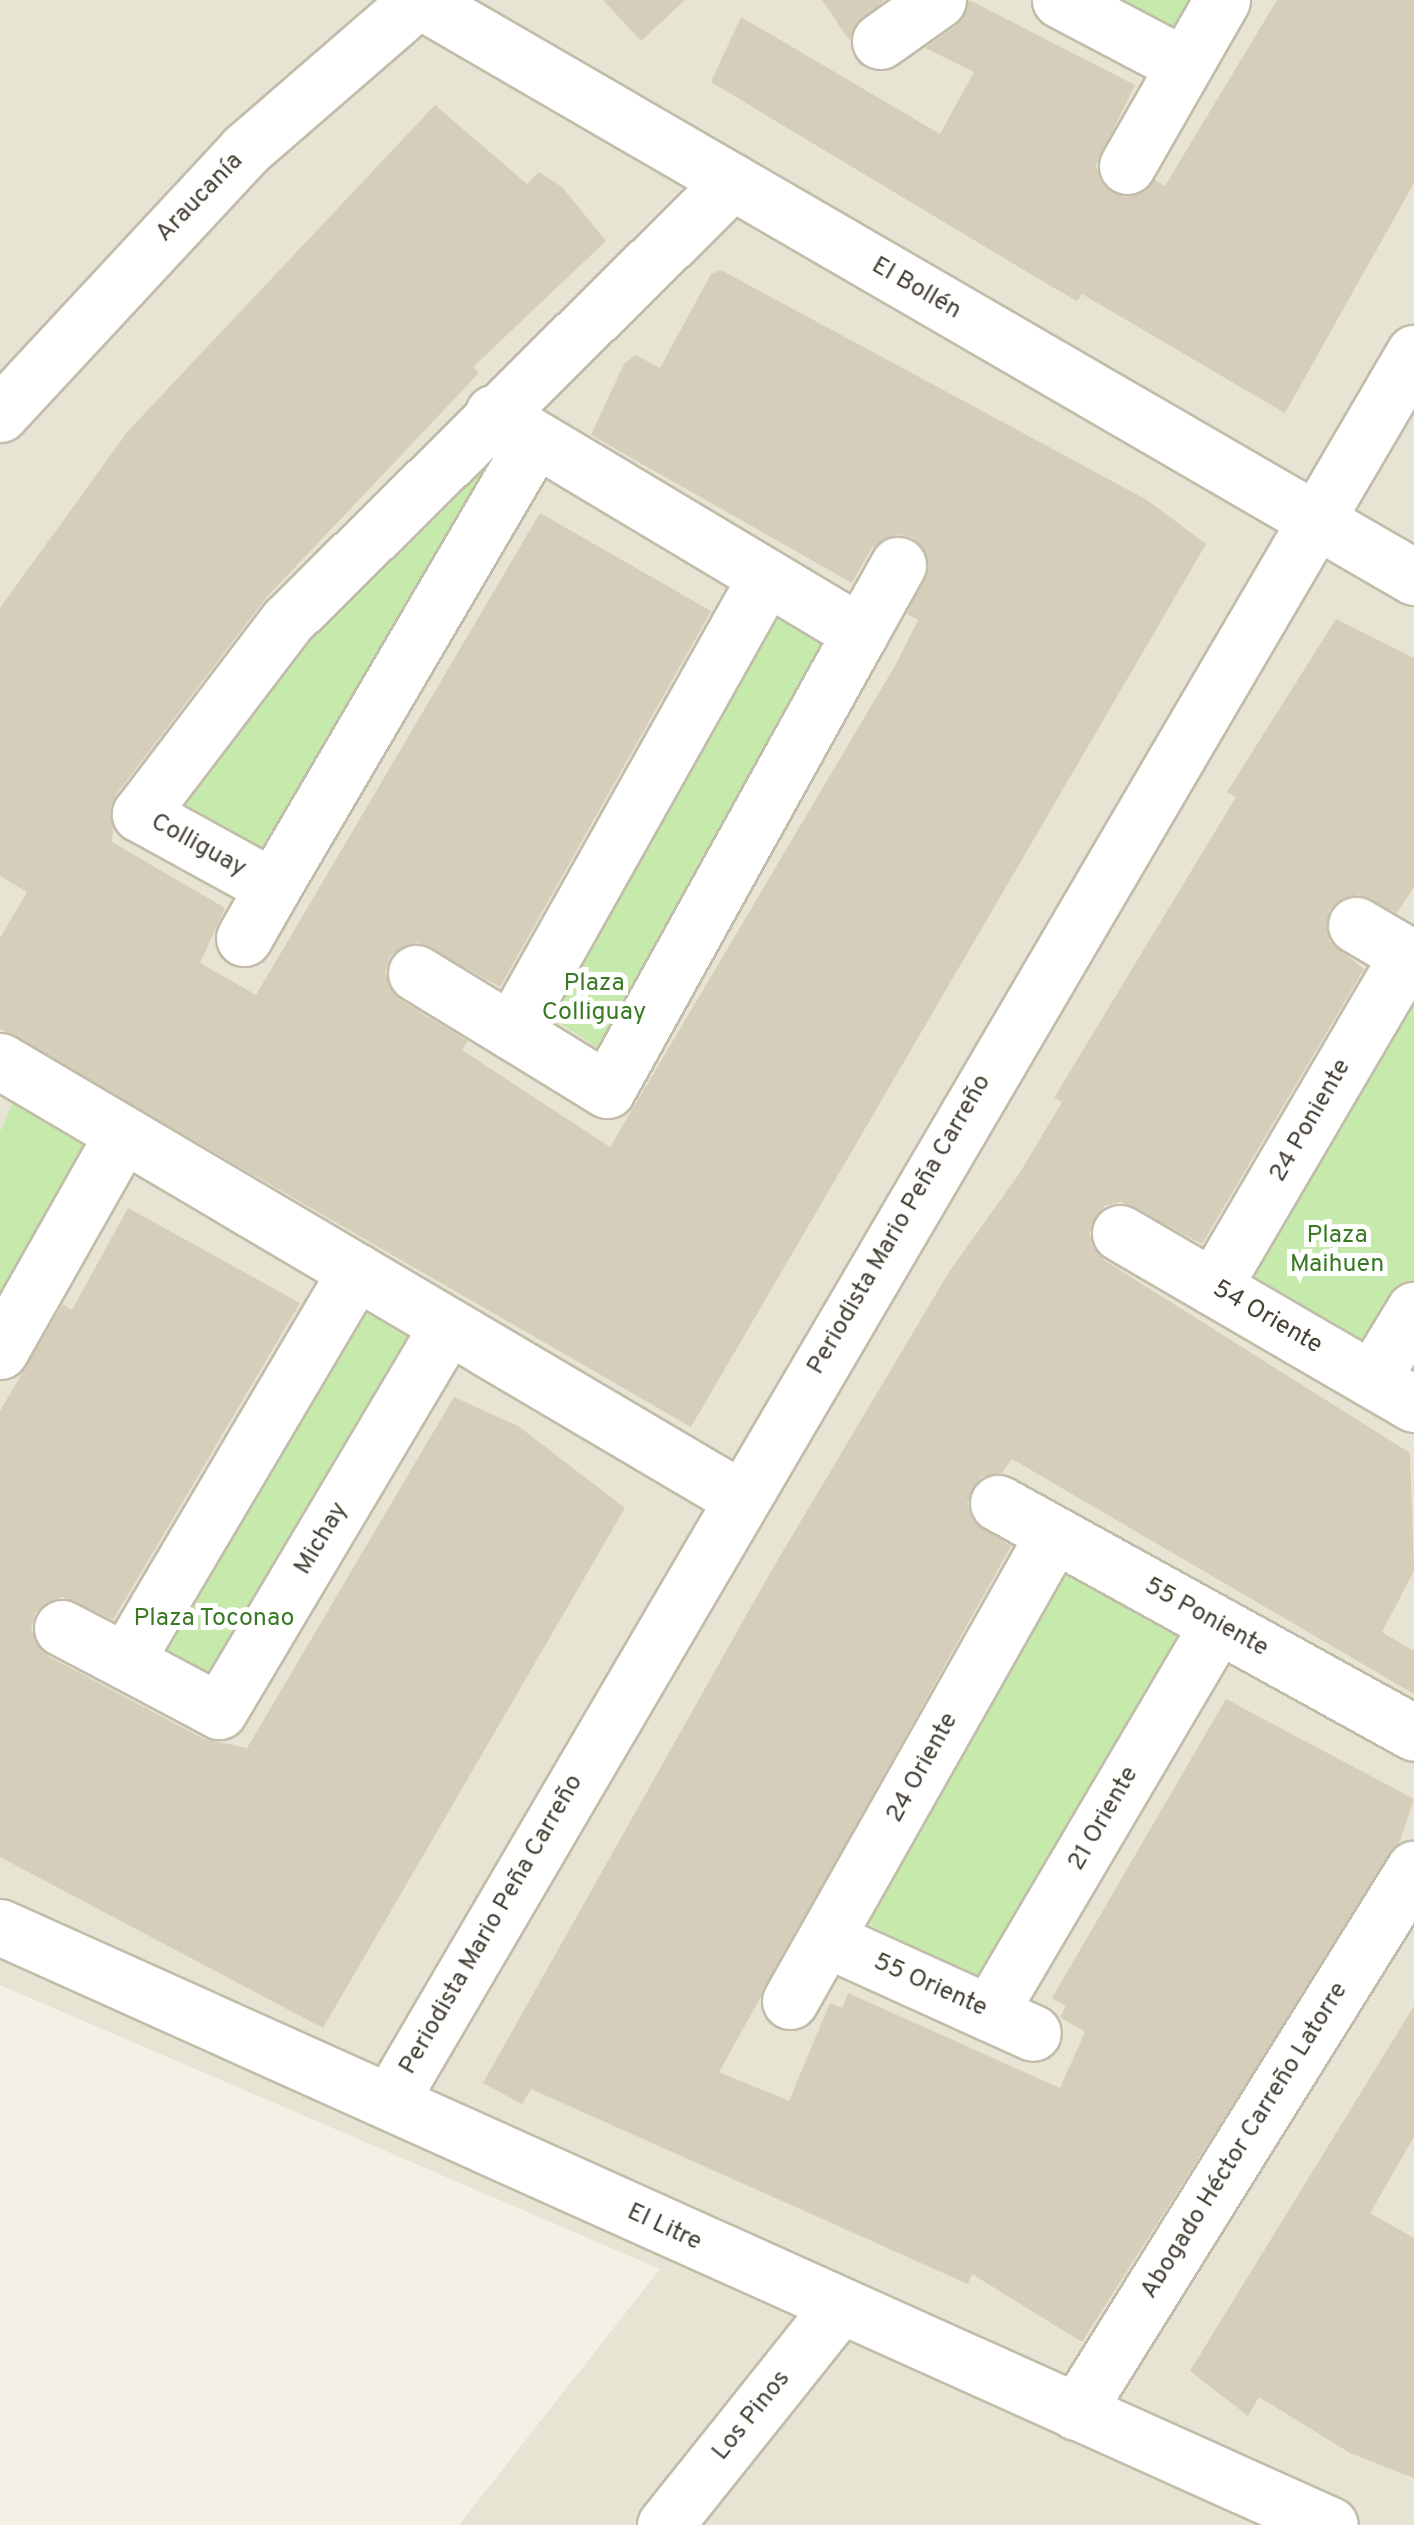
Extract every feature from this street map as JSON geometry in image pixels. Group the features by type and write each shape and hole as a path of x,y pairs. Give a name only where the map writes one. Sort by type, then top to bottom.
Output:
{"street":[{"name":"El Bollén","path":"418,0 1414,577"},
{"name":"Araucanía","path":"0,414 245,150 418,0"},
{"path":"880,41 938,0"},
{"path":"1060,0 1182,64"},
{"path":"1128,166 1182,64 1222,0"},
{"name":"Colliguay","path":"514,427 273,887 140,814 288,620 514,427 732,182"},
{"name":"Periodista Mario Peña Carreño","path":"390,2100 1313,518 1414,354"},
{"path":"514,427 860,633"},
{"path":"416,973 607,1090 898,565"},
{"path":"511,1030 766,577"},
{"path":"95,806 136,825 149,818"},
{"path":"244,938 273,887"},
{"path":"1356,925 1411,957"},
{"name":"24 Poniente","path":"1213,1286 1411,957"},
{"path":"5,1078 123,1134 740,1498"},
{"path":"0,1351 123,1134"},
{"name":"54 Oriente","path":"1120,1232 1393,1392"},
{"path":"125,1661 356,1272"},
{"path":"1393,1392 1414,1310"},
{"name":"Michay","path":"62,1628 219,1711 448,1326"},
{"name":"55 Poniente","path":"998,1503 1414,1733"},
{"name":"24 Oriente","path":"790,2001 1054,1534"},
{"name":"21 Oriente","path":"1011,2023 1218,1624"},
{"name":"Abogado Héctor Carreño Latorre","path":"1076,2412 1414,1869"},
{"name":"El Litre","path":"0,1926 1326,2524"},
{"name":"55 Oriente","path":"826,1939 1011,2023"},
{"name":"Los Pinos","path":"665,2525 839,2307"}],"shaded area":[{"path":"0,0 1414,0 1414,2525 459,2525 660,2269 0,1985"}],"green space":[{"path":"1113,0 1190,0 1169,34"},
{"path":"471,465 485,478 267,856 176,809 310,628"},
{"name":"Plaza Colliguay","path":"772,607 835,641 605,1053 545,1013"},
{"name":"Plaza Maihuen","path":"1414,978 1414,1288 1357,1352 1253,1291 1240,1265"},
{"path":"21,1086 105,1142 0,1327 0,1132"},
{"name":"Plaza Toconao","path":"354,1298 428,1345 220,1697 143,1651"},
{"path":"1093,1572 1186,1620 1185,1652 991,1971 966,1978 880,1939 868,1919 1066,1573"}],"building":[{"path":"603,0 685,0 641,41"},
{"path":"822,0 884,0 849,40"},
{"path":"969,0 1135,85 1096,165 1101,182 1126,197 1155,180 1165,186 1277,0 1414,0 1414,183 1285,413 1082,294 1077,301 1049,285 711,82 741,17 940,134 974,72 925,48 957,25"},
{"path":"435,105 527,184 539,172 562,187 606,241 473,367 479,373 266,598 115,796 112,842 225,908 200,963 256,995 540,513 711,611 500,987 418,942 390,956 385,973 399,999 468,1041 462,1050 610,1147 896,664 918,620 907,614 929,566 914,538 897,534 871,549 852,583 591,435 624,364 636,355 660,368 711,274 721,270 1147,500 1206,544 691,1427 0,1029 0,938 27,892 0,876 0,608 128,431"},
{"path":"1336,619 1414,658 1414,887 1397,913 1357,894 1329,910 1329,941 1364,969 1202,1244 1121,1202 1104,1206 1089,1234 1104,1260 1410,1453 1414,1571 1382,1632 1414,1651 1414,1694 1012,1459 1002,1473 981,1477 967,1503 972,1520 1011,1546 719,2072 789,2101 830,2003 842,2008 848,1993 1060,2088 1085,2032 1060,2017 1066,2006 1052,1998 1226,1699 1414,1799 1400,1841 1082,2342 972,2274 968,2284 531,2089 522,2104 483,2083 770,1573 949,1272 1019,1174 1062,1102 1054,1098 1236,797 1227,792"},
{"path":"128,1208 300,1303 113,1620 62,1597 35,1613 31,1630 48,1656 204,1739 247,1748 454,1397 518,1426 625,1508 323,2028 0,1857 0,1411 63,1304 72,1310"},
{"path":"1414,2006 1414,2137 1370,2213 1414,2238 1414,2478 1350,2453 1259,2397 1248,2416 1190,2371"}]}
